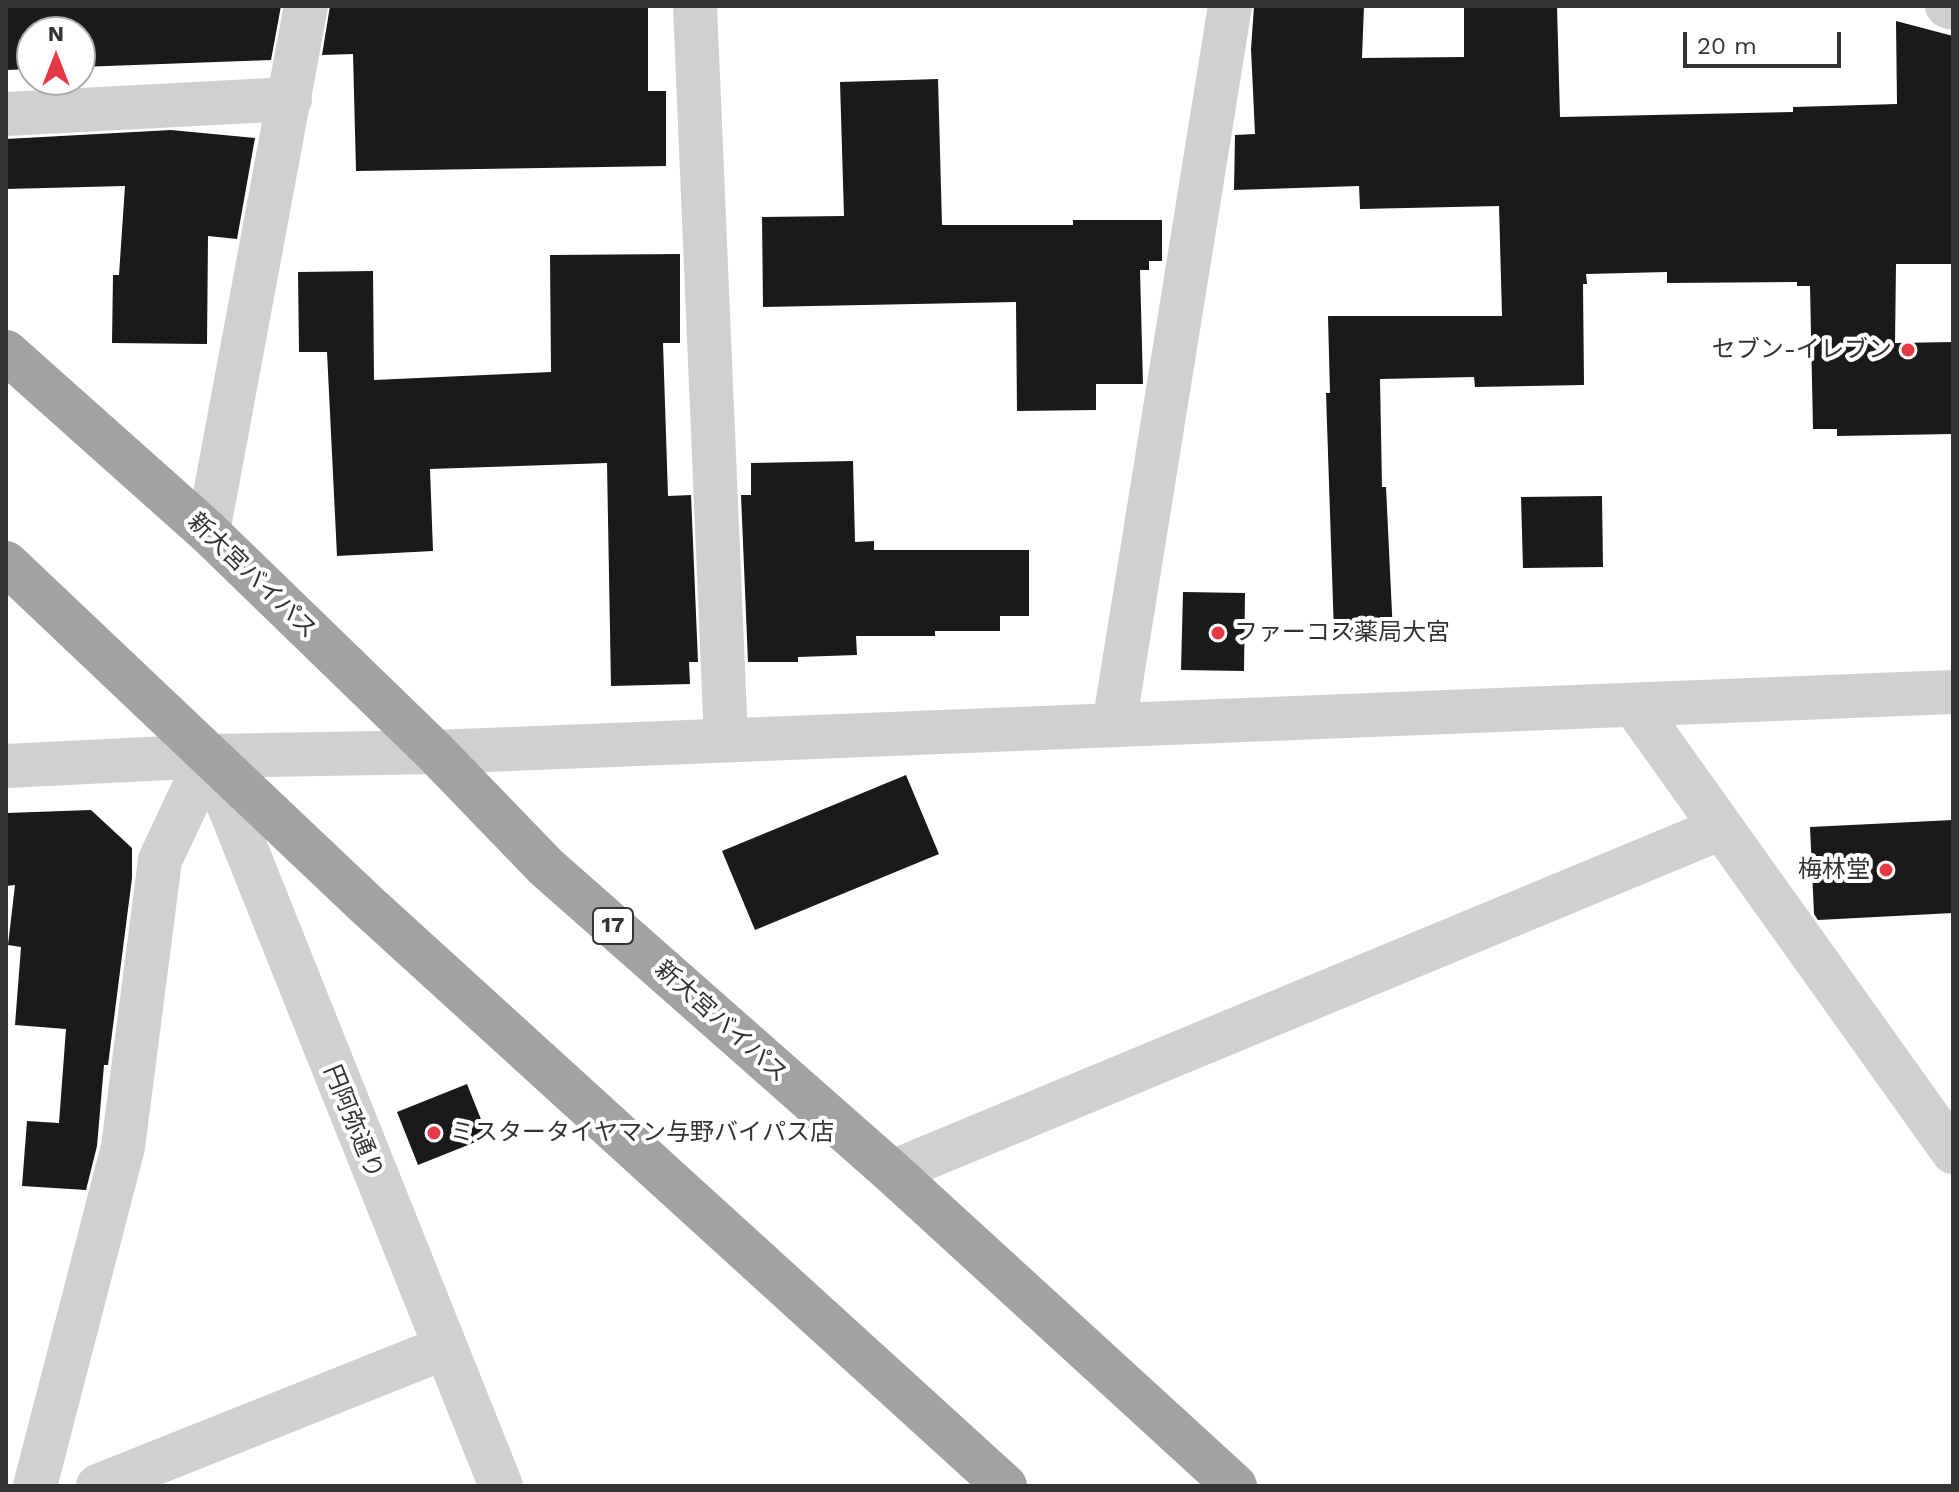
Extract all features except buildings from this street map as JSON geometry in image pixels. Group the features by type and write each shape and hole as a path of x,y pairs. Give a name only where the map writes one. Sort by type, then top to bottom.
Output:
{"highway":[{"name":"新大宮バイパス","path":"6,352 208,532 435,752 546,867 892,1172 1235,1486"},
{"path":"6,563 367,905 1005,1486"}],"street":[{"path":"208,532 306,6"},
{"path":"695,6 726,740"},
{"path":"1114,725 1230,6"},
{"path":"1947,6 1953,8"},
{"path":"6,114 290,99"},
{"path":"6,766 1953,692"},
{"path":"1634,705 1719,829 1953,1152"},
{"path":"35,1486 123,1147 160,860 209,756"},
{"name":"円阿弥通り","path":"209,756 501,1486"},
{"path":"892,1172 1719,829"},
{"path":"98,1486 444,1348"}],"place":[{"name":"セブン-イレブン","path":"1908,350"},
{"name":"ファーコス薬局大宮","path":"1218,633"},
{"name":"梅林堂","path":"1886,870"},
{"name":"ミスタータイヤマン与野バイパス店","path":"434,1133"}]}
